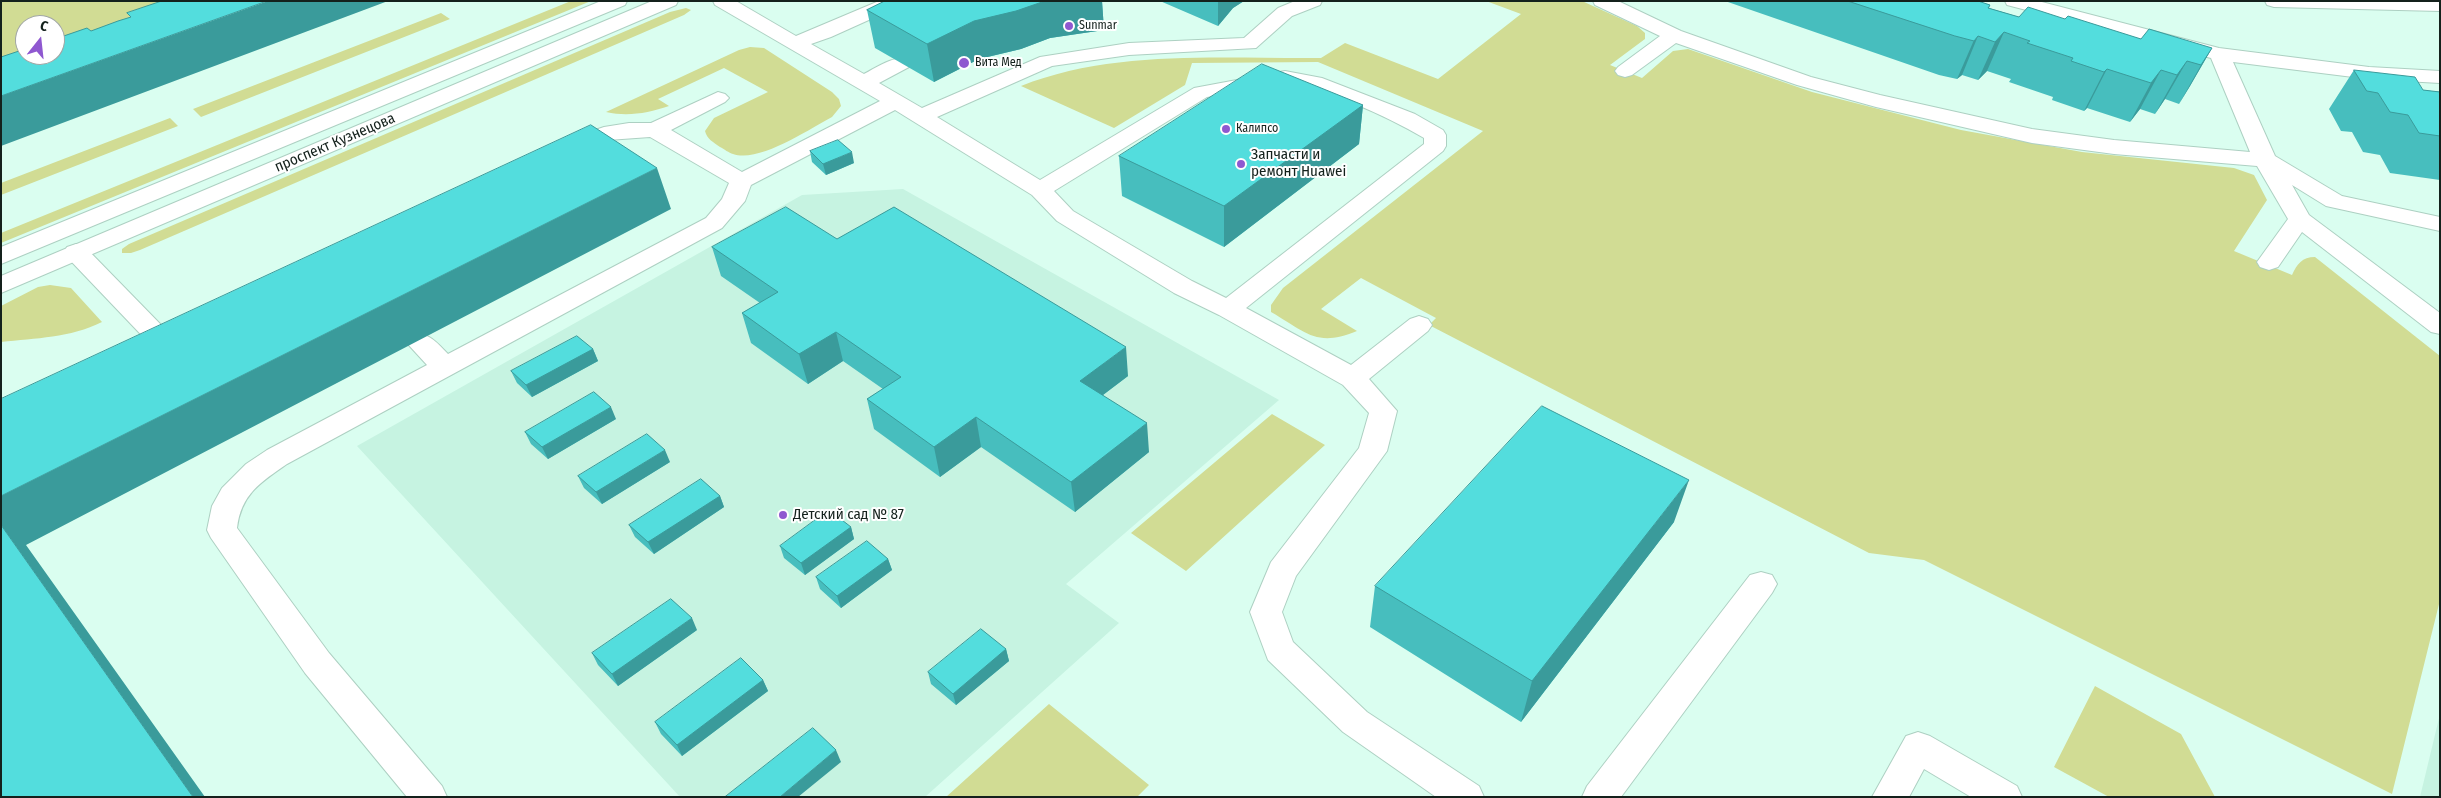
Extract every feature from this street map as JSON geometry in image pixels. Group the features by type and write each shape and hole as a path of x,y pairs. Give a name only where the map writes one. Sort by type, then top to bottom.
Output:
{"street":[{"name":"проспект Кузнецова","path":"1,256 618,1"},
{"name":"проспект Кузнецова","path":"1,286 76,252 669,1"},
{"path":"722,1 921,116 1040,190 1065,216 1183,287 1228,309 1353,378 1383,411 1374,451 1282,571 1266,612 1280,650 1354,722 1466,797"},
{"path":"794,43 824,33 895,1"},
{"path":"921,116 1047,61 1129,49 1249,44 1285,12 1313,1"},
{"path":"1602,1 1674,35 1804,81 1952,120 2032,136 2114,146 2265,160 2334,201 2440,224"},
{"path":"2014,1 2219,54 2368,73 2440,77"},
{"path":"2274,1 2382,2 2440,5"},
{"path":"1625,71 1674,35"},
{"path":"2219,54 2265,160 2300,219 2440,326"},
{"path":"862,83 902,63"},
{"path":"1040,190 1201,92 1268,79 1285,77 1315,82 1407,119 1434,135 1435,146 1228,309"},
{"path":"546,156 604,134 629,130 655,130 718,98"},
{"path":"429,797 317,663 222,530 222,513 233,494 251,475 276,457 714,223 734,201 741,181 894,102"},
{"path":"655,130 741,181"},
{"path":"2269,262 2300,219"},
{"path":"76,252 159,338"},
{"path":"1353,378 1418,325"},
{"path":"418,341 446,367"},
{"path":"1600,797 1761,584"},
{"path":"1890,797 1918,747 2004,797"}],"shaded area":[{"name":"Детский сад № 87","path":"903,189 1279,400 1066,584 1119,623 925,797 680,797 357,446 802,195"},
{"path":"2440,714 2440,797 2420,797"}],"green space":[{"path":"1,1 184,1 65,43 65,15 15,15 15,59 1,64"},
{"path":"571,1 591,1 1,243 1,233"},
{"path":"1486,1 1582,1 1637,26 1645,33 1645,39 1610,65 1642,78 1673,51 1688,49 1812,92 1961,130 2082,152 2234,168 2254,175 2267,200 2234,251 2292,275 2300,262 2307,258 2315,257 2440,356 2440,600 2392,794 1924,560 1869,553 1429,325 1436,318 1361,278 1321,309 1357,331 1343,336 1321,338 1303,331 1271,312 1271,305 1283,288 1483,131 1318,62 1192,63 1185,85 1114,128 1021,86 1056,74 1093,66 1131,61 1169,58 1321,58 1345,43 1438,79 1521,14"},
{"path":"686,8 691,10 684,15 140,250 122,253 122,249 129,244 670,12"},
{"path":"441,13 450,19 201,117 193,109"},
{"path":"750,47 764,48 832,92 839,99 841,106 832,117 798,136 757,154 744,155 731,153 720,147 709,138 705,131 714,118 768,92 724,68 658,99 669,106 638,114 606,112 739,50"},
{"path":"170,118 178,126 1,195 1,183"},
{"path":"50,285 71,288 102,322 65,334 1,342 1,306 38,287"},
{"path":"1272,414 1325,445 1186,571 1131,533"},
{"path":"2095,686 2181,734 2215,797 2109,797 2054,767"},
{"path":"1049,704 1149,785 1137,797 946,797"}],"building":[{"path":"162,1 267,1 1,96 1,57 15,52 15,65 65,65 65,36 87,28 91,31 131,17 127,13"},
{"path":"885,1 1045,1 1016,11 974,21 927,44 867,10"},
{"path":"1848,1 1978,1 1990,5 1988,8 2019,17 2028,7 2065,19 2068,16 2141,39 2149,29 2212,48 2201,65 2187,61 2177,75 2161,70 2151,83 2107,69 2104,72 2071,61 2073,58 2027,43 2030,41 2004,32 1995,42 1978,36 1974,41"},
{"path":"1262,64 1363,105 1224,206 1119,156"},
{"path":"2354,70 2415,77 2423,90 2440,92 2440,136 2419,133 2408,115 2390,112 2378,93 2367,91"},
{"path":"591,125 657,168 1,496 1,399"},
{"path":"838,140 852,152 823,164 810,151"},
{"path":"786,207 837,239 894,207 1126,347 1080,381 1147,423 1071,482 976,417 934,447 867,399 901,377 836,332 799,354 742,313 778,292 712,247"},
{"path":"577,336 593,349 526,385 511,371"},
{"path":"594,392 611,407 542,447 525,432"},
{"path":"1542,406 1689,480 1532,681 1375,586"},
{"path":"647,434 665,450 596,492 578,476"},
{"path":"701,479 720,496 648,542 629,525"},
{"path":"829,510 851,527 801,563 780,546"},
{"path":"1,525 193,797 1,797"},
{"path":"867,541 888,559 837,596 816,577"},
{"path":"671,599 692,618 612,674 592,653"},
{"path":"981,629 1006,649 953,694 928,672"},
{"path":"741,658 763,680 677,745 655,722"},
{"path":"813,728 836,750 780,797 725,797"}],"place":[{"name":"Sunmar","path":"1069,26"},
{"name":"Вита Мед","path":"964,63"},
{"name":"Калипсо","path":"1226,129"},
{"name":"Запчасти и ремонт Huawei","path":"1241,164"},
{"name":"Детский сад № 87","path":"783,515"}]}
